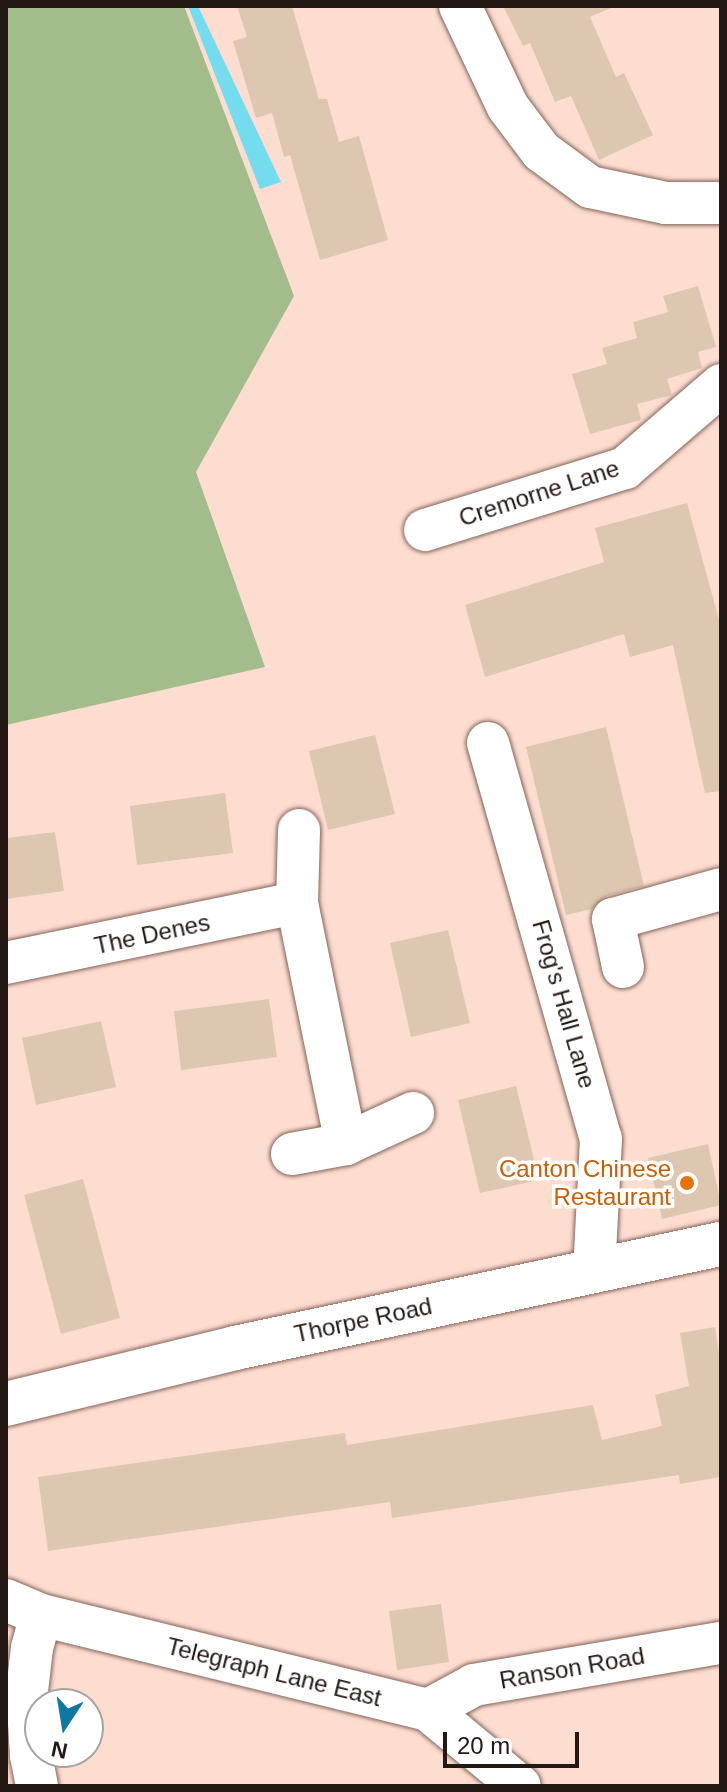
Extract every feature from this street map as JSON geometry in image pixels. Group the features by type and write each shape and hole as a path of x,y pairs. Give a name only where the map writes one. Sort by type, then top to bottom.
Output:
{"main road":[{"name":"Thorpe Road","path":"6,1404 235,1348 721,1244"}],"street":[{"path":"460,6 508,107 541,151 590,187 666,203 721,203"},
{"name":"Cremorne Lane","path":"425,530 625,468 721,385"},
{"name":"Frog's Hall Lane","path":"488,743 601,1139 594,1271"},
{"path":"299,830 297,903 346,1144"},
{"path":"623,967 613,919 721,889"},
{"name":"The Denes","path":"6,963 297,903"},
{"path":"292,1154 346,1144 413,1113"},
{"path":"24,1608 32,1648 27,1691 31,1756 37,1786"},
{"name":"Telegraph Lane East","path":"24,1608 428,1710 520,1786"},
{"name":"Ranson Road","path":"428,1710 474,1685 721,1643"}],"green space":[{"path":"6,6 184,6 294,296 196,472 265,667 6,725"}],"water":[{"path":"188,6 198,6 281,182 260,189"}],"building":[{"path":"237,6 292,6 319,99 327,99 339,142 359,136 388,240 320,260 290,155 284,157 272,113 256,118 233,41 247,37"},
{"path":"503,6 616,6 580,21 590,17 616,77 624,73 653,135 599,160 571,96 555,102 530,43 523,46"},
{"path":"698,286 716,347 698,352 702,368 667,379 672,395 637,404 641,420 590,434 572,374 607,364 602,348 637,338 633,322 668,312 663,296"},
{"path":"687,503 721,627 721,791 705,793 673,645 630,657 624,634 485,677 465,605 604,562 595,528"},
{"path":"606,727 644,886 607,896 592,909 566,915 526,747"},
{"path":"375,735 395,814 328,830 309,751"},
{"path":"225,793 233,853 137,865 130,806"},
{"path":"55,832 64,891 6,899 6,838"},
{"path":"448,930 470,1023 411,1037 390,943"},
{"path":"269,999 277,1057 181,1070 174,1011"},
{"path":"101,1021 116,1087 36,1105 22,1038"},
{"path":"516,1086 539,1180 480,1193 458,1100"},
{"name":"Canton Chinese Restaurant","path":"708,1144 721,1205 662,1219 648,1158"},
{"path":"83,1179 120,1318 61,1334 24,1195"},
{"path":"715,1327 721,1366 721,1477 680,1484 679,1475 392,1518 390,1502 48,1551 38,1477 345,1433 347,1445 593,1405 602,1440 662,1426 655,1395 689,1386 680,1333"},
{"path":"441,1604 449,1662 397,1670 389,1611"}],"place":[{"name":"Canton Chinese Restaurant","path":"687,1183"}]}
